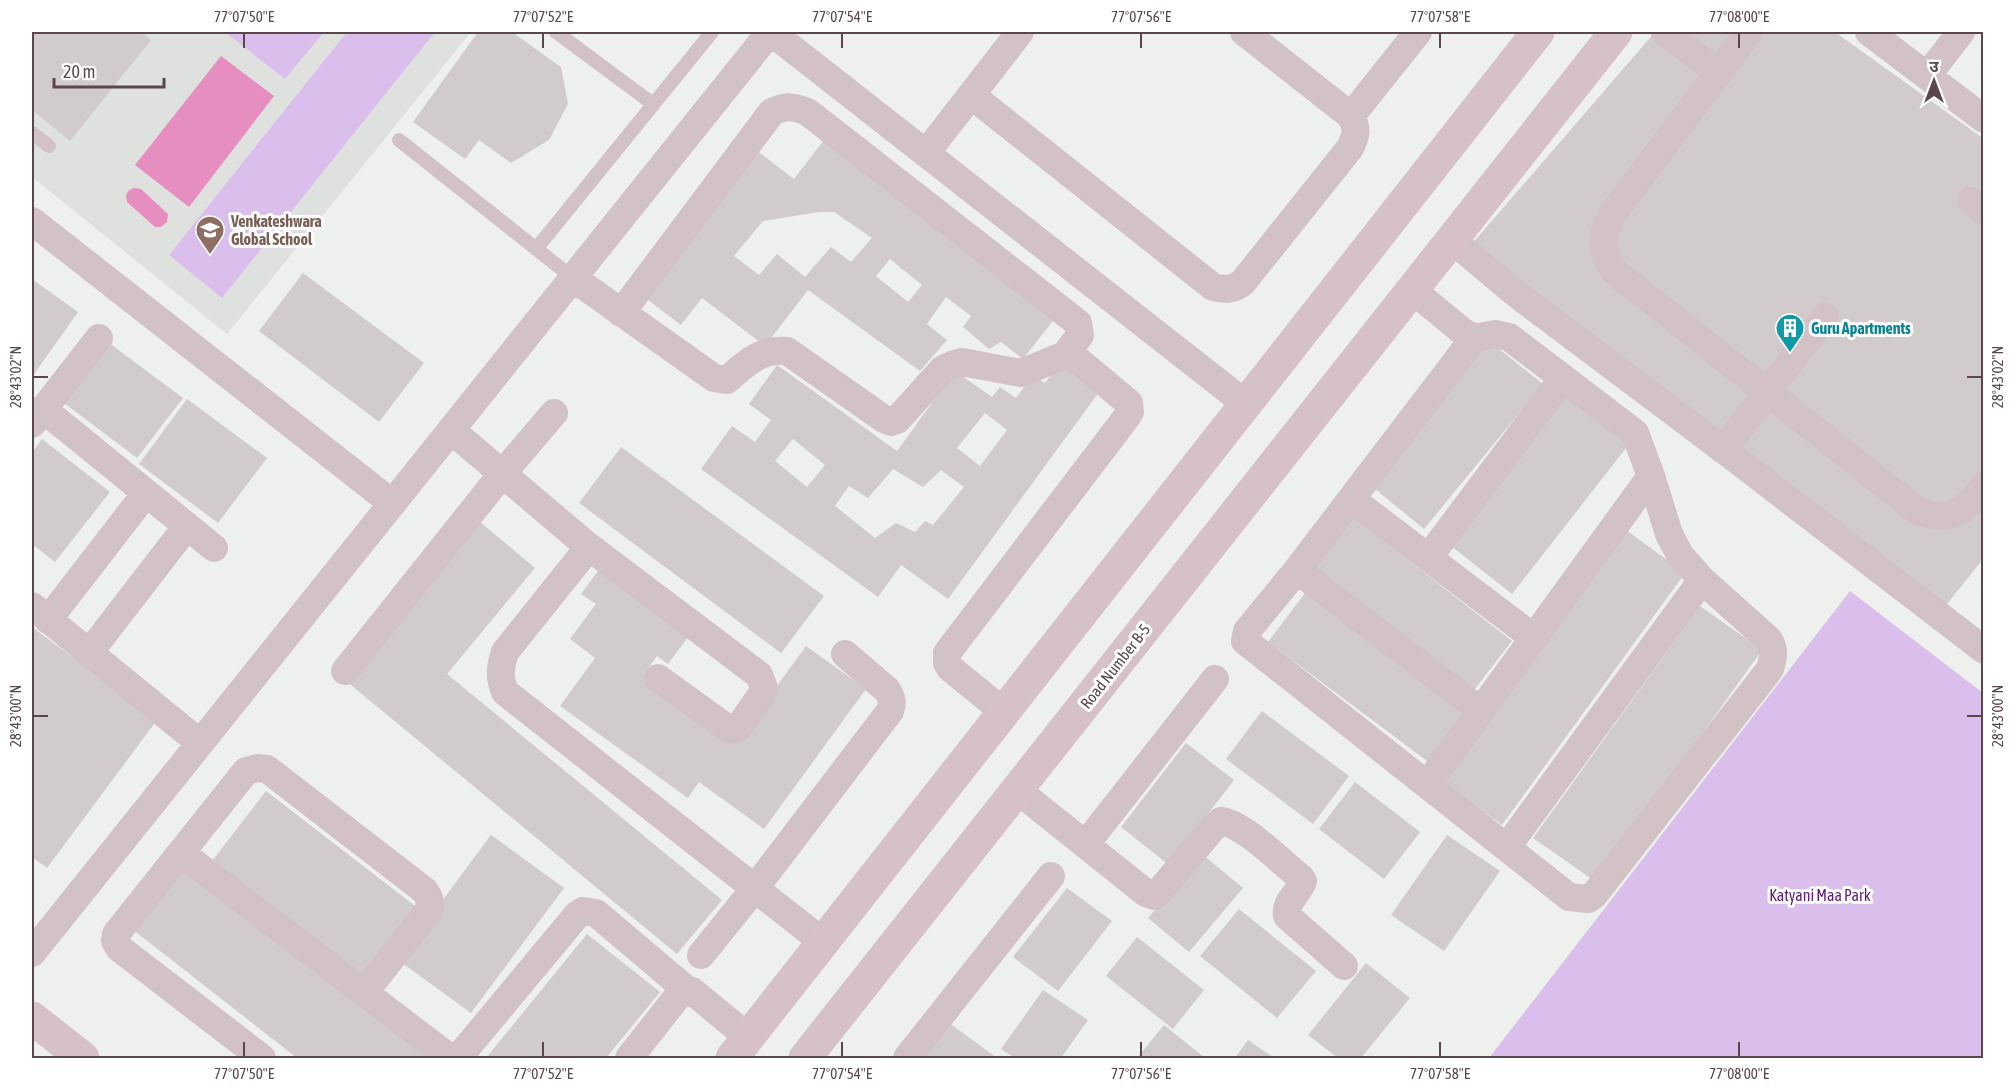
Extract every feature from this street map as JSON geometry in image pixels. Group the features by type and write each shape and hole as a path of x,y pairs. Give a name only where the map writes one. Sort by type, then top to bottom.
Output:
{"street":[{"path":"32,953 771,32 1246,404"},
{"path":"926,153 1020,32"},
{"path":"971,95 1213,287 1236,288 1350,148 1356,136 1356,126 1351,116 1244,32"},
{"path":"1351,116 1418,32"},
{"path":"458,1059 577,915 583,911 596,913 692,992 740,1048 1538,32"},
{"name":"Road Number B-5","path":"805,1059 1616,32"},
{"path":"1665,32 1719,73"},
{"path":"1749,32 1613,213 1603,234 1603,253 1615,272 1919,512 1935,516 1953,516 1967,506 1983,486"},
{"path":"1869,32 1983,119"},
{"path":"1927,75 1961,32"},
{"path":"573,278 621,313 714,378 727,380 756,356 777,350 787,351 891,422 897,420 943,369 962,362 1021,373 1065,355 1080,336 1078,323 809,113 800,108 789,107 779,108 771,113 621,313"},
{"path":"32,221 392,503"},
{"path":"1452,240 1519,296 1983,650"},
{"path":"1418,281 1462,331 1474,338 1495,334 1505,335 1635,432 1668,534 1680,555 1702,580 1772,644 1770,669 1594,895 1588,899 1569,897 1245,641 1247,632 1474,338"},
{"path":"1723,450 1825,316"},
{"path":"99,338 37,417 146,493 214,548"},
{"path":"1004,712 950,668 946,653 1126,418 1131,407 1130,403 1074,357 1065,355"},
{"path":"1428,558 1563,378"},
{"path":"345,671 502,474 554,413"},
{"path":"451,430 588,546 759,675 764,688 738,728 730,730 658,678"},
{"path":"1427,785 1651,476"},
{"path":"146,493 40,613 200,742"},
{"path":"1351,499 1534,638"},
{"path":"89,653 187,526"},
{"path":"588,546 505,652 500,666 501,681 505,692 823,942"},
{"path":"1297,570 1481,711"},
{"path":"1507,848 1702,580"},
{"path":"701,956 890,711 892,697 887,690 845,654"},
{"path":"1086,844 1215,679"},
{"path":"262,1059 119,948 115,941 116,933 246,771 258,768 267,769 425,891 429,897 430,909 364,993"},
{"path":"1017,789 1146,893 1154,896 1212,829 1221,821 1230,822 1303,881 1302,886 1287,906 1287,916 1344,966"},
{"path":"181,853 450,1059"},
{"path":"907,1059 1051,876"},
{"path":"629,1059 678,996 687,990"},
{"path":"32,1018 83,1059"}],"lane":[{"path":"556,32 653,104"},
{"path":"536,249 712,32"},
{"path":"32,134 49,146"},
{"path":"399,140 573,278"}],"shaded area":[{"name":"Venkateshwara Global School","path":"32,32 471,32 227,334 32,177"},
{"path":"221,56 274,96 189,207 135,165"},
{"path":"134,188 141,189 168,214 167,222 161,227 155,227 127,202 128,191"}],"green space":[{"path":"225,32 324,32 285,79"},
{"path":"347,32 435,32 222,298 169,255"},
{"name":"Katyani Maa Park","path":"1850,591 1983,693 1983,1058 1489,1058"}],"building":[{"path":"32,32 140,32 151,40 70,141 32,110"},
{"path":"478,32 512,32 561,67 568,104 549,140 511,163 479,140 465,159 413,122"},
{"name":"Guru Apartments","path":"1655,32 1835,32 1984,139 1984,558 1943,609 1465,252"},
{"path":"824,140 1056,317 1023,359 1001,342 989,349 963,327 971,316 946,297 927,324 947,340 920,371 808,290 765,346 702,298 681,325 639,293 752,147 794,179","holes":["819,212 834,212 872,238 851,262 831,247 805,277 777,254 759,275 734,256 763,221","890,259 922,285 908,302 876,276"]},
{"path":"303,273 424,363 379,422 259,331"},
{"path":"32,279 78,312 32,377"},
{"path":"105,340 183,398 137,458 60,400"},
{"path":"1488,340 1543,384 1424,529 1369,484"},
{"path":"1059,364 1099,392 948,599 901,565 878,597 701,469 732,426 755,442 771,420 749,404 777,365 897,451 955,371 992,397 1000,387 1016,398 1033,375 1045,383","holes":["985,413 1007,430 980,466 957,448","793,439 825,465 807,487 775,461","893,469 923,487 941,470 964,487 933,525 925,521 915,532 896,523 875,538 835,506 849,486 868,498"]},
{"path":"1564,392 1630,443 1512,594 1446,542"},
{"path":"187,399 267,458 218,523 139,464"},
{"path":"42,439 110,492 55,562 32,544 32,453"},
{"path":"621,447 824,596 781,653 579,503"},
{"path":"1350,515 1512,641 1471,694 1309,568"},
{"path":"479,521 535,568 447,674 722,900 677,954 346,681"},
{"path":"1626,530 1685,573 1502,825 1443,782"},
{"path":"601,567 691,633 668,664 657,656 644,674 737,741 806,646 866,689 764,829 699,782 688,798 560,706 595,658 570,639 596,604 581,594"},
{"path":"1309,588 1472,711 1431,764 1268,642"},
{"path":"1700,606 1762,650 1596,882 1533,838"},
{"path":"32,627 157,720 47,868 32,857"},
{"path":"1262,711 1349,776 1313,824 1226,759"},
{"path":"1186,743 1234,780 1169,865 1121,827"},
{"path":"1355,782 1420,832 1384,879 1319,829"},
{"path":"266,791 419,909 365,979 212,861"},
{"path":"491,835 564,888 471,1013 398,960"},
{"path":"1447,835 1500,871 1444,951 1391,915"},
{"path":"1202,854 1243,888 1189,952 1148,918"},
{"path":"187,859 443,1058 297,1058 132,929"},
{"path":"1067,888 1112,921 1058,991 1013,957"},
{"path":"1239,909 1316,971 1277,1018 1200,956"},
{"path":"587,934 660,992 606,1058 486,1058"},
{"path":"1137,937 1204,990 1173,1029 1106,976"},
{"path":"1366,963 1410,998 1361,1058 1338,1058 1308,1035"},
{"path":"1043,990 1088,1020 1061,1058 1015,1058 1001,1049"},
{"path":"948,1022 997,1058 920,1058"},
{"path":"1164,1025 1205,1058 1137,1058"},
{"path":"1248,1040 1274,1058 1235,1058"}],"place":[{"name":"Venkateshwara Global School","path":"210,256"},
{"name":"Guru Apartments","path":"1790,354"}]}
